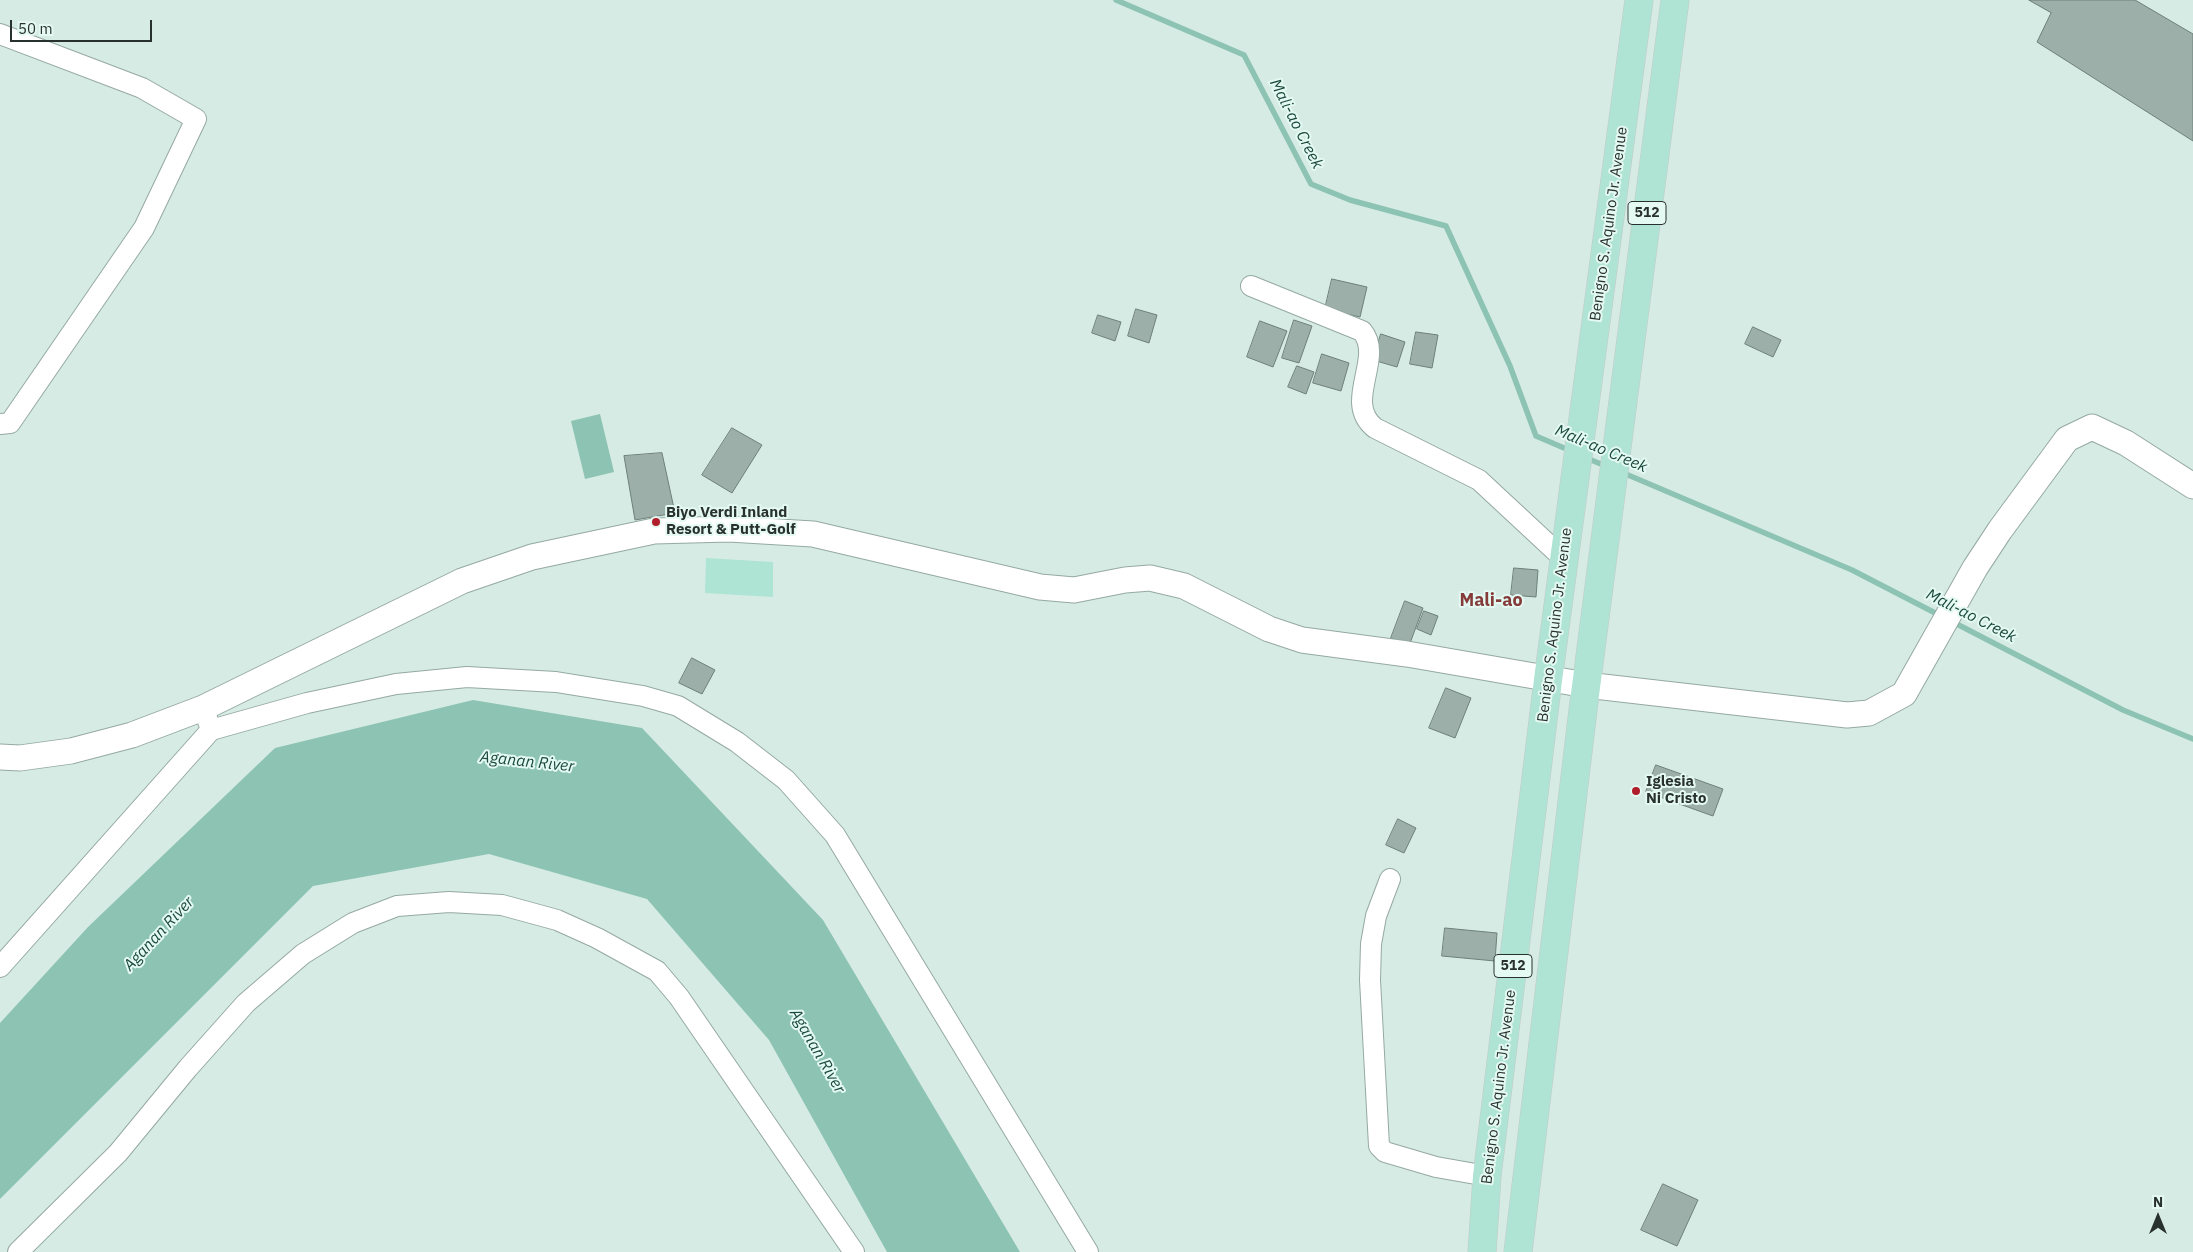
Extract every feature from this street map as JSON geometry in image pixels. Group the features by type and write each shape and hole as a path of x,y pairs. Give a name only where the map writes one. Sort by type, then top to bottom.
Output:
{"main road":[{"name":"Benigno S. Aquino Jr. Avenue","path":"1482,1252 1487,1176 1548,680 1639,0"},
{"name":"512","path":"1518,1252 1586,685 1675,0"}],"street":[{"path":"0,34 142,88 196,119 144,228 10,423 0,424"},
{"path":"1251,286 1362,331 1368,340 1361,404 1366,421 1375,428 1479,480 1564,559"},
{"path":"0,967 207,719 462,581 532,557 654,531 728,529 813,534 1040,587 1074,590 1125,580 1150,578 1184,586 1269,629 1302,640 1407,654 1548,680 1847,715 1869,713 1904,694 1975,568 2000,530 2067,439 2092,427 2126,443 2193,486"},
{"path":"0,757 20,758 71,751 132,735 207,719 315,701 396,684 467,677 556,682 643,696 678,706 737,742 786,780 835,836 1088,1252"},
{"path":"1390,879 1376,916 1371,944 1370,980 1379,1146 1385,1152 1436,1167 1487,1176"},
{"path":"18,1252 118,1153 188,1068 246,1003 303,954 353,923 397,906 449,902 502,905 557,920 597,938 657,971 679,997 854,1252"}],"shaded area":[{"path":"600,414 614,472 585,479 571,421"},
{"path":"706,558 773,562 773,597 705,593"},
{"path":"473,700 642,728 823,920 1020,1252 887,1252 769,1040 647,899 489,854 313,886 0,1199 0,1023 88,927 275,748"}],"building":[{"path":"2029,0 2135,0 2193,34 2193,141 2037,42 2051,13"},
{"path":"1332,279 1367,287 1360,317 1325,309"},
{"path":"1136,309 1157,315 1149,343 1128,336"},
{"path":"1098,315 1121,322 1115,341 1092,333"},
{"path":"1294,320 1312,326 1299,363 1282,358"},
{"path":"1260,321 1287,331 1273,367 1247,357"},
{"path":"1753,327 1781,340 1773,357 1745,344"},
{"path":"1416,332 1438,335 1432,368 1410,364"},
{"path":"1381,334 1405,342 1397,367 1373,360"},
{"path":"1322,354 1349,363 1341,391 1313,383"},
{"path":"1297,366 1314,372 1306,394 1288,387"},
{"path":"732,428 762,445 732,493 702,475"},
{"path":"662,453 675,513 635,520 624,456"},
{"path":"1514,568 1538,570 1536,597 1511,595"},
{"path":"1405,601 1423,608 1409,646 1391,638"},
{"path":"1424,611 1438,616 1431,635 1417,629"},
{"path":"692,658 715,670 702,694 679,683"},
{"path":"1446,688 1471,698 1455,738 1429,728"},
{"path":"1656,765 1723,789 1713,816 1646,792"},
{"path":"1398,819 1416,828 1404,853 1386,845"},
{"path":"1445,928 1497,933 1495,961 1442,956"},
{"path":"1663,1184 1698,1200 1677,1246 1641,1230"}],"waterway":[{"name":"Mali-ao Creek","path":"1116,0 1244,55 1311,184 1350,200 1446,226 1510,366 1536,436 1571,451"},
{"name":"Mali-ao Creek","path":"1584,457 1608,467"},
{"name":"Mali-ao Creek","path":"1621,472 1852,570 1941,616"},
{"name":"Mali-ao Creek","path":"1951,621 2123,710 2193,739"}],"place":[{"name":"Biyo Verdi Inland Resort & Putt-Golf","path":"656,522"},
{"name":"Iglesia Ni Cristo","path":"1636,791"}],"district":[{"name":"Mali-ao","path":"1491,601"}],"water label":[{"name":"Aganan River","path":"527,762"},
{"name":"Aganan River","path":"159,934"},
{"name":"Aganan River","path":"817,1051"}]}
